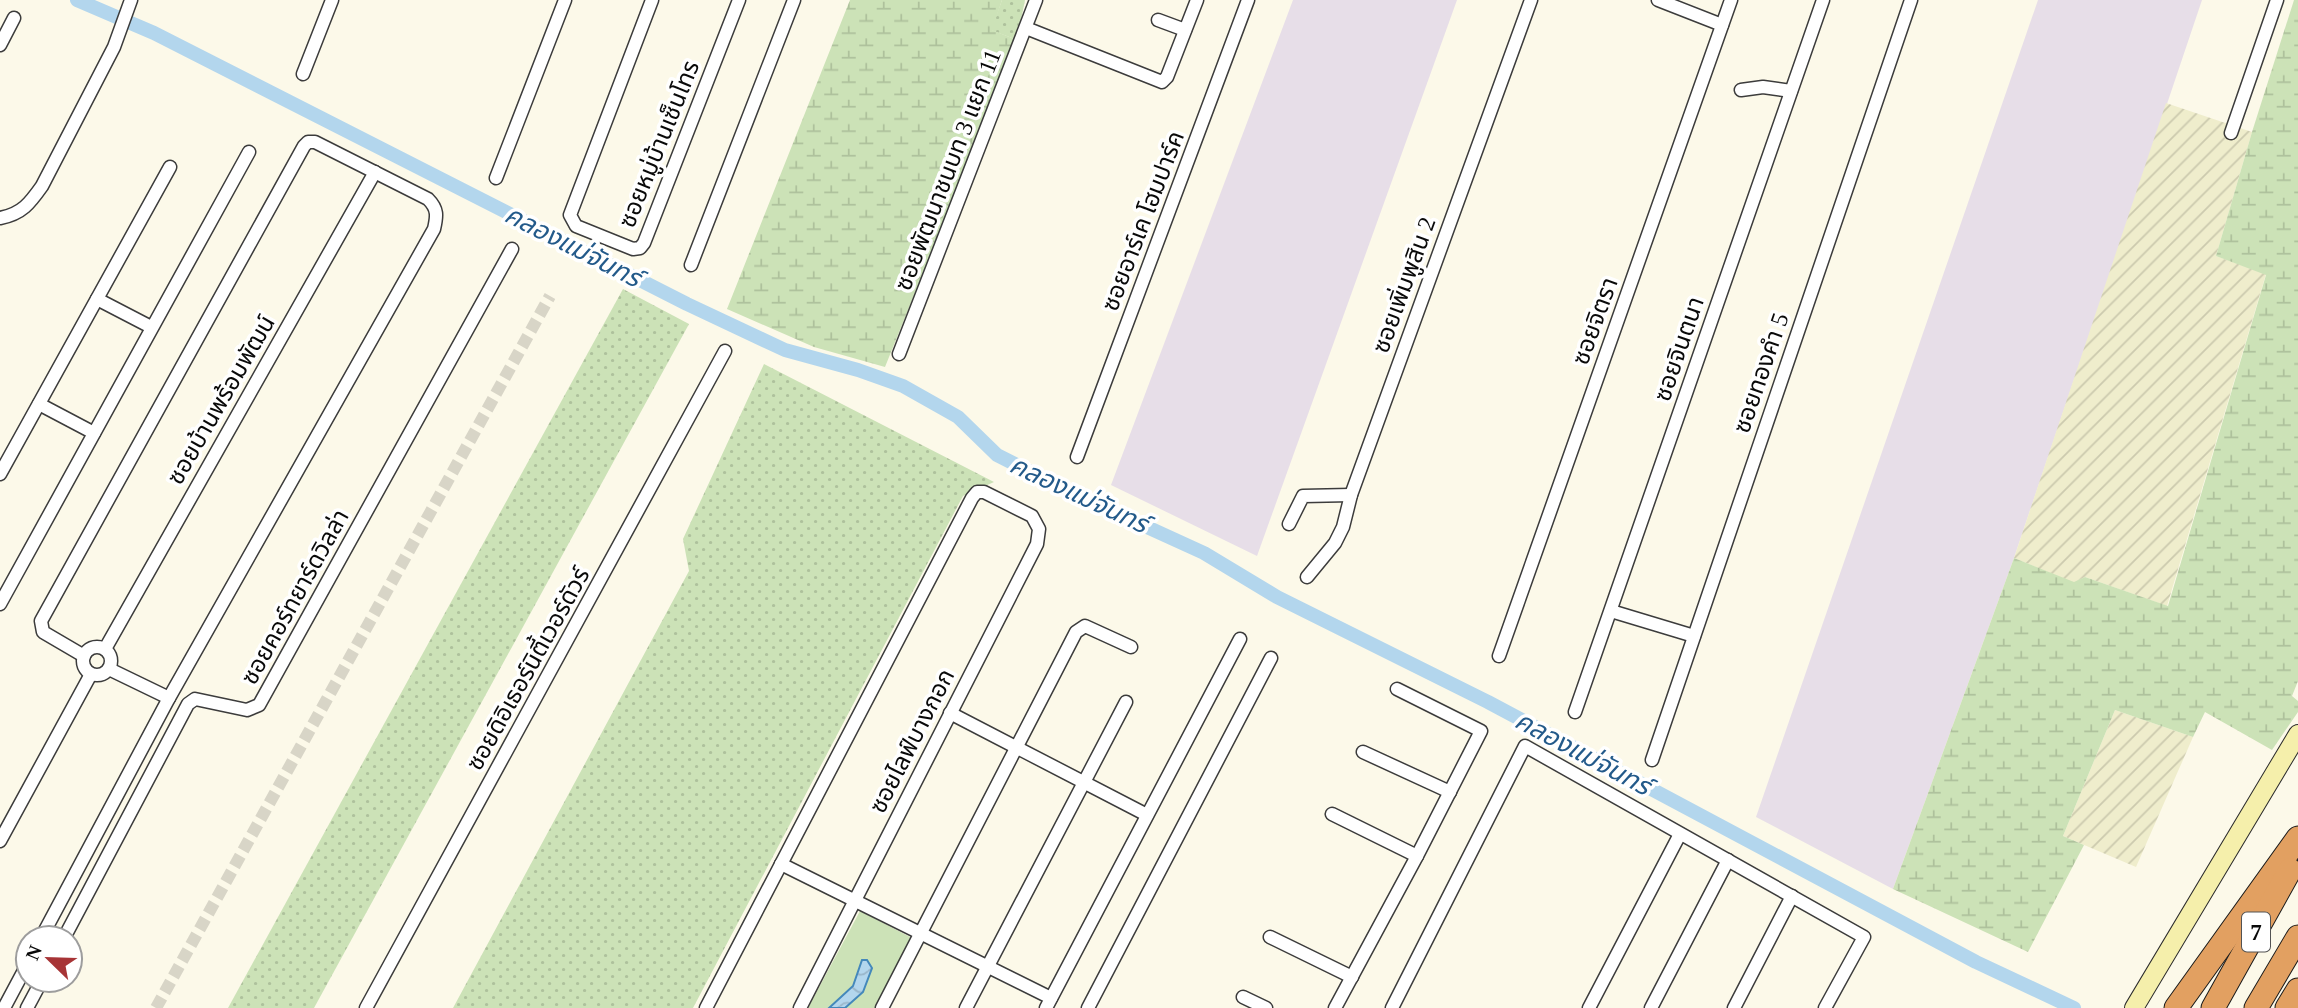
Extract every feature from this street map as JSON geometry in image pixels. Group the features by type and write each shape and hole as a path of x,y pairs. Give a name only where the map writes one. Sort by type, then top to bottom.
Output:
{"highway":[{"path":"2176,1008 2298,838"},
{"name":"7","path":"2213,1008 2298,856"},
{"name":"7","path":"2256,1008 2298,937"},
{"path":"2287,1008 2298,990"},
{"path":"2294,1008 2298,998"}],"main road":[{"path":"2136,1004 2298,734"}],"street":[{"path":"303,74 332,0"},
{"path":"496,177 565,0"},
{"name":"ซอยหมู่บ้านเซ็นโทร","path":"652,0 570,215 576,226 633,249 640,248 644,243 739,0"},
{"path":"691,265 794,0"},
{"name":"ซอยพัฒนาชนบท 3 แยก 11","path":"899,354 1036,0"},
{"path":"1026,28 1157,82 1165,81 1197,0"},
{"name":"ซอยอาร์เค โฮมปาร์ค","path":"1077,457 1248,0"},
{"name":"ซอยเพิ่มพูสิน 2","path":"1307,577 1343,527 1351,495 1531,0"},
{"path":"1658,0 1722,25"},
{"name":"ซอยจิตรา","path":"1499,656 1731,0"},
{"name":"ซอยจินตนา","path":"1575,712 1823,0"},
{"name":"ซอยทองคำ 5","path":"1651,760 1911,0"},
{"path":"2231,133 2277,0"},
{"path":"0,218 15,215 27,207 41,186 114,47 130,2"},
{"path":"0,45 14,18"},
{"path":"1158,20 1185,30"},
{"path":"1741,90 1763,87 1791,91"},
{"path":"48,924 169,698 434,229 437,216 435,206 428,199 315,142 308,142 300,152 41,621 43,632 84,656"},
{"path":"0,603 248,152"},
{"path":"0,474 170,167"},
{"name":"ซอยบ้านพร้อมพัฒน์","path":"105,649 375,172"},
{"name":"ซอยคอร์ทยาร์ดวิลล่า","path":"71,924 188,704 195,699 247,710 259,705 512,249"},
{"path":"97,299 151,327"},
{"name":"ซอยดิอิเธอร์นิตี้เวอร์ดัวร์","path":"366,1008 726,351"},
{"path":"39,404 94,433"},
{"name":"ซอยไลฟ์บางกอก","path":"781,864 972,498 977,492 984,492 1032,516 1039,529 1037,544 800,1008"},
{"path":"1289,524 1303,496 1351,495"},
{"path":"1611,611 1694,636"},
{"path":"882,1008 1076,632 1085,626 1131,647"},
{"path":"706,1008 781,864 987,967 1048,1003 1240,639"},
{"path":"95,647 105,649 111,661 109,669 99,675 91,674 83,664 84,656 95,647"},
{"path":"1088,1008 1271,658"},
{"path":"109,669 169,698"},
{"path":"0,841 91,674"},
{"path":"1335,1008 1418,856 1481,731 1397,689"},
{"path":"966,1008 1126,702"},
{"path":"950,712 1147,815"},
{"path":"1392,1008 1525,746 1864,937 1825,1008"},
{"path":"1363,752 1450,792"},
{"path":"1332,814 1418,856"},
{"path":"1589,1008 1680,834"},
{"path":"1651,1008 1728,860"},
{"path":"1734,1008 1792,896"},
{"path":"1270,937 1352,976"},
{"path":"4,1008 14,989"},
{"path":"1243,997 1266,1008"}],"shaded area":[{"path":"1293,0 1457,0 1257,556 1111,485"},
{"path":"2038,0 2202,0 2014,558 1893,889 1756,817"},
{"path":"2166,103 2252,132 2216,256 2266,274 2167,606 2085,577 2074,583 2014,558"},
{"path":"2115,710 2193,737 2136,867 2063,836"}],"green space":[{"path":"850,0 1002,0 992,30 1017,40 885,367 814,347 727,309"},
{"path":"1002,0 1025,0 1017,40 991,30"},
{"path":"2294,0 2298,0 2298,681 2292,696 2298,701 2298,712 2272,750 2205,712 2193,737 2115,710 2063,836 2084,845 2028,952 1893,889 2014,558 2074,582 2085,577 2168,606 2266,275 2216,256"},
{"path":"623,289 689,324 314,1008 228,1008"},
{"path":"764,364 994,482 963,496 693,1008 453,1008 689,571 683,539"},
{"path":"860,911 912,938 875,1008 808,1008"}],"water":[{"path":"862,960 867,960 872,968 863,992 845,1008 829,1008 853,986"}],"waterway":[{"name":"คลองแม่จันทร์","path":"77,0 154,33 687,304 785,350 858,370 903,386 958,417 997,455 1068,491 1204,553 1277,597 1488,702 1976,962 2074,1008"}],"tunnel":[{"path":"156,1008 550,296"}]}
